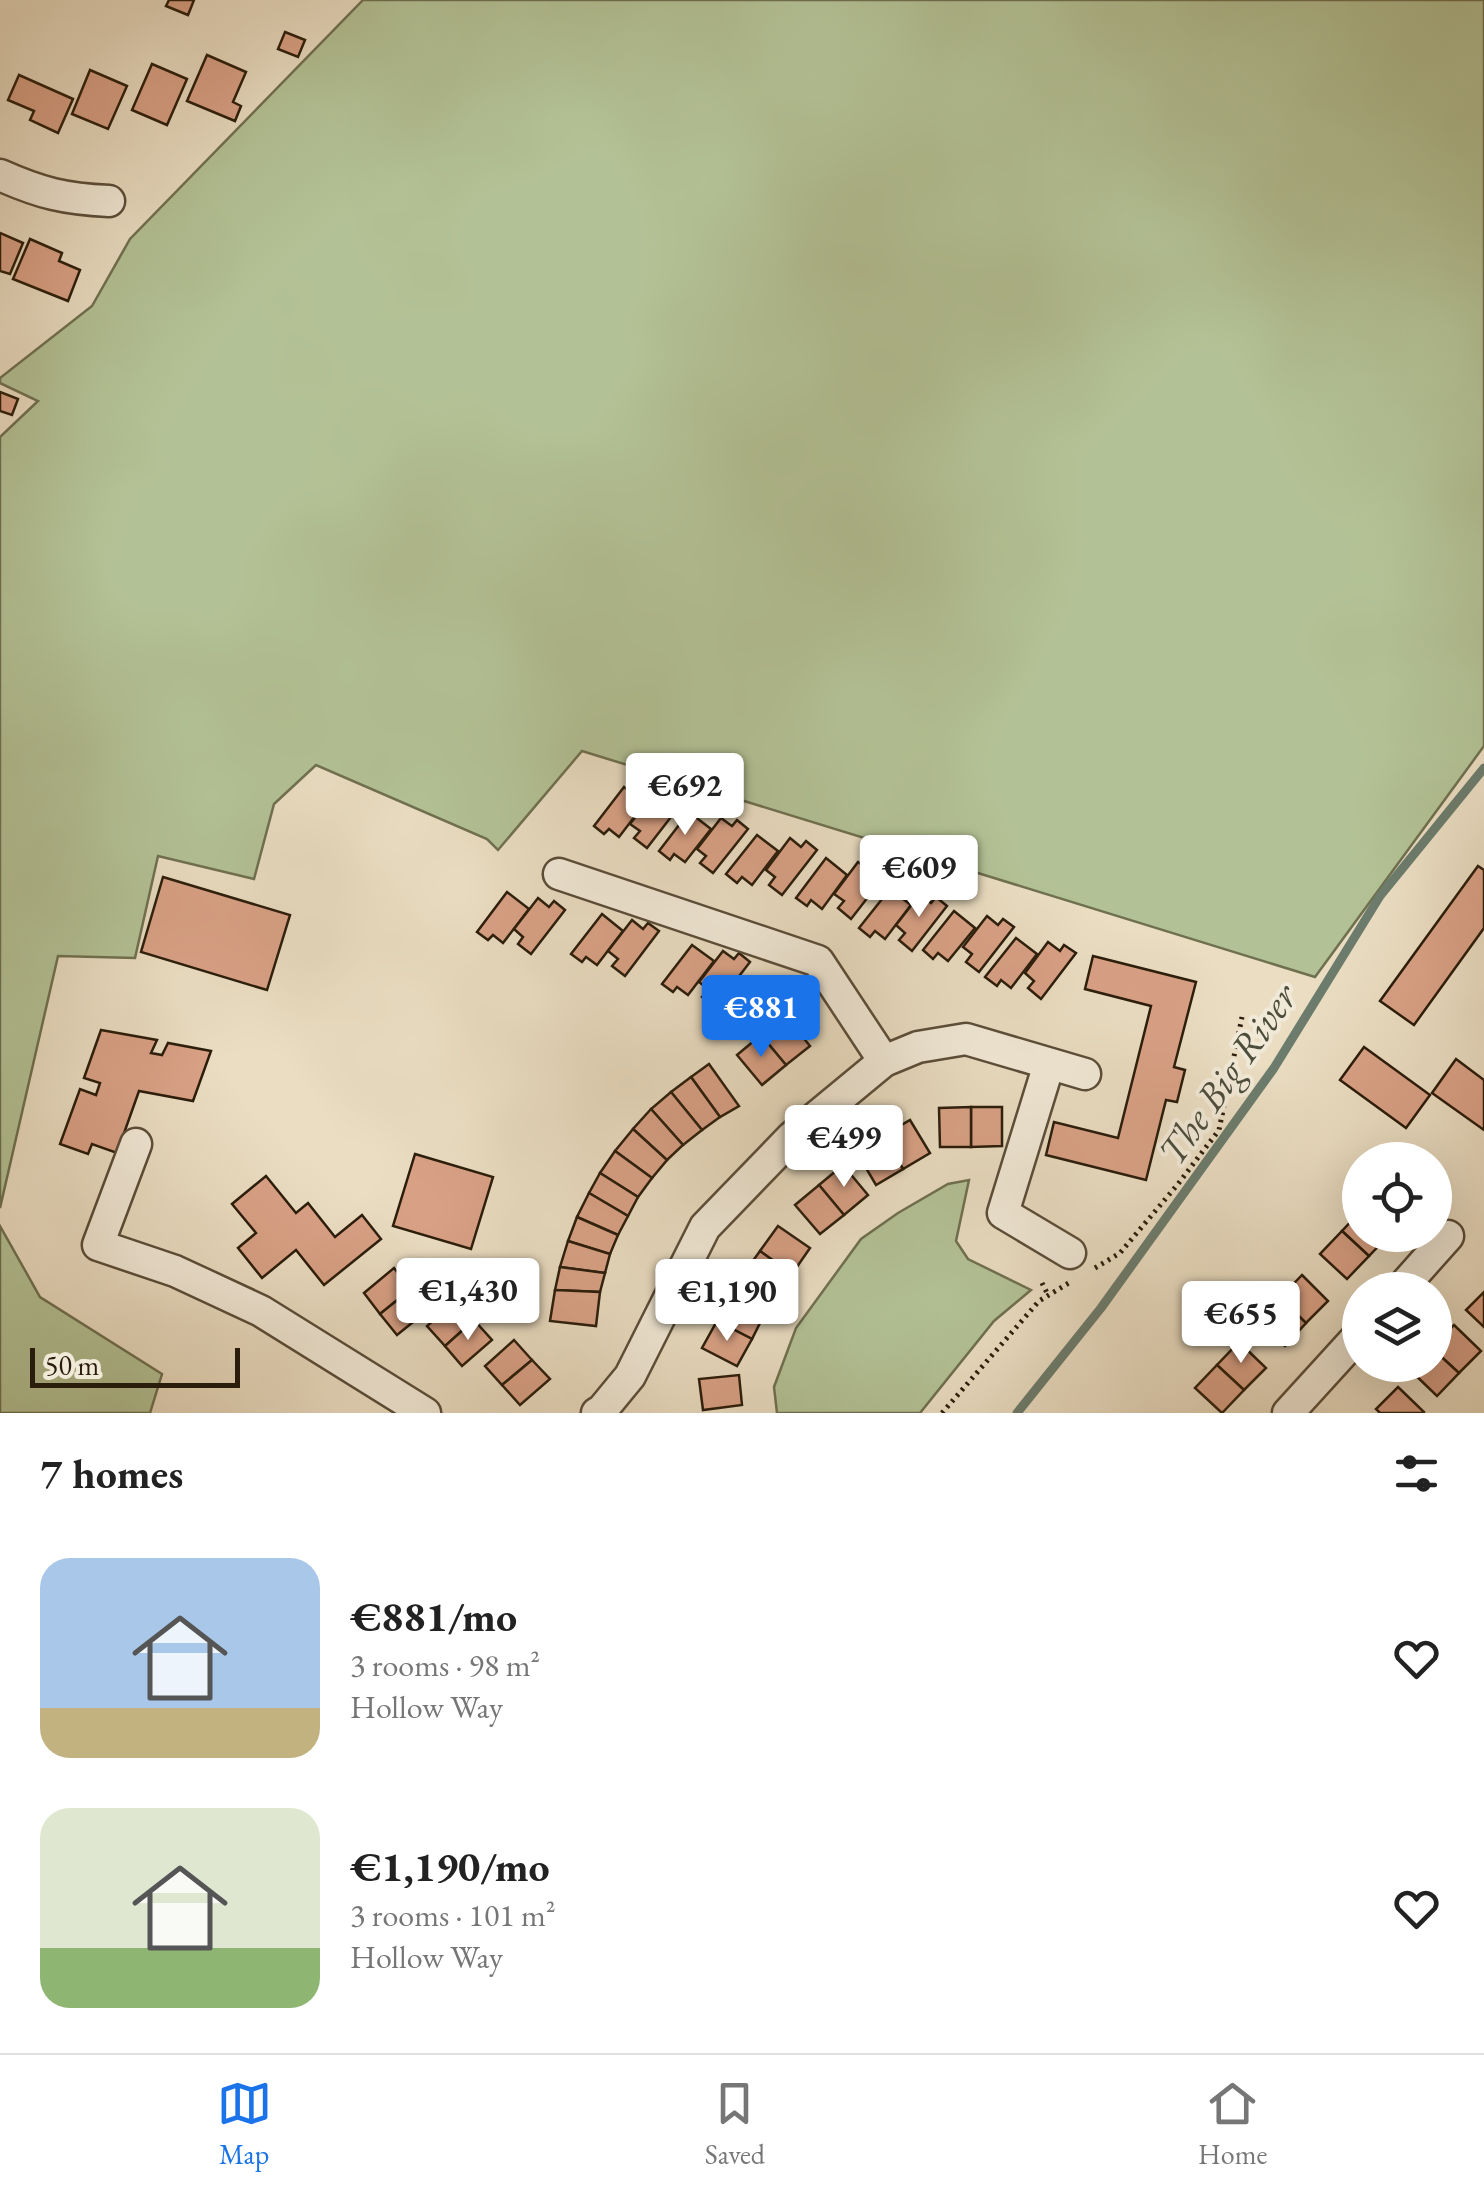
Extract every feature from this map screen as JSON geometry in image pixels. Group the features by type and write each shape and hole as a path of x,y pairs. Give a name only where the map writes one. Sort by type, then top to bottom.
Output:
{"street":[{"path":"0,175 38,192 75,200 109,200"},
{"path":"559,874 818,961 884,1061"},
{"path":"601,1412 630,1376 706,1226 792,1137 884,1061 918,1048 966,1039 1085,1074"},
{"path":"1049,1064 1003,1213 1080,1267"},
{"path":"136,1144 98,1245 174,1271 261,1311 425,1413"},
{"path":"1416,1272 1434,1252"},
{"path":"1288,1413 1342,1354"}],"path":[{"path":"942,1413 1039,1300 1080,1267 1120,1253 1219,1130 1242,1017"},
{"path":"1042,1283 1048,1296"}],"green space":[{"path":"363,0 1484,0 1484,746 1315,977 582,751 498,850 487,839 316,765 274,804 254,879 158,856 135,958 58,956 0,1208 0,437 38,401 0,383 0,378 92,306 130,239"},
{"path":"969,1180 956,1241 968,1259 1031,1290 994,1321 920,1413 777,1413 774,1387 796,1328 861,1239 948,1184"},
{"path":"0,1226 40,1297 162,1374 150,1413 0,1413"}],"building":[{"path":"169,0 194,0 188,15 166,6"},
{"path":"285,32 305,40 298,57 278,49"},
{"path":"207,55 246,72 233,102 241,106 235,121 187,101"},
{"path":"152,64 187,79 167,125 132,110"},
{"path":"90,70 127,86 108,129 72,114"},
{"path":"19,75 73,99 58,133 30,120 34,111 8,100"},
{"path":"0,233 23,243 10,274 0,271"},
{"path":"30,239 62,253 59,261 80,270 68,301 13,279"},
{"path":"0,392 18,399 12,415 0,411"},
{"path":"624,787 645,803 619,837 609,829 604,834 594,826"},
{"path":"655,792 666,801 670,795 681,804 647,848 634,838 640,831 630,824"},
{"path":"689,812 711,829 685,862 674,854 670,860 659,851"},
{"path":"721,818 732,826 737,820 748,829 713,873 700,863 706,856 697,849"},
{"path":"757,835 778,851 752,885 742,877 737,883 726,874"},
{"path":"790,838 801,847 806,841 817,850 782,895 769,885 775,877 766,870"},
{"path":"826,858 847,875 822,909 811,900 807,906 796,898"},
{"path":"858,862 870,871 874,865 886,874 851,919 838,908 844,901 834,894"},
{"path":"1478,866 1484,870 1484,928 1414,1025 1380,1001"},
{"path":"163,877 290,915 267,990 141,952"},
{"path":"890,889 911,905 885,939 875,931 870,937 859,928"},
{"path":"507,892 529,909 503,943 493,935 488,940 477,932"},
{"path":"920,894 931,903 936,897 947,906 912,951 899,940 905,933 896,925"},
{"path":"538,898 549,907 554,901 565,910 531,954 518,944 523,937 514,929"},
{"path":"954,911 975,928 948,961 938,953 933,959 923,950"},
{"path":"602,914 623,931 597,965 586,957 582,962 571,954"},
{"path":"987,916 998,925 1003,919 1014,927 979,972 966,962 972,954 963,947"},
{"path":"632,920 643,929 648,923 659,931 625,976 612,966 618,959 608,951"},
{"path":"1016,938 1037,954 1011,988 1001,980 997,986 985,977"},
{"path":"1048,942 1060,951 1064,945 1076,953 1041,999 1028,988 1034,981 1025,973"},
{"path":"692,945 714,961 688,995 677,987 673,992 662,984"},
{"path":"723,951 734,959 739,953 750,962 716,1006 702,997 708,989 699,982"},
{"path":"1093,956 1196,982 1174,1067 1185,1070 1177,1102 1166,1100 1146,1180 1046,1155 1054,1122 1118,1138 1151,1006 1085,989"},
{"path":"785,1015 810,1046 786,1065 761,1035"},
{"path":"101,1030 157,1040 151,1053 162,1055 168,1043 211,1051 193,1101 139,1091 117,1153 92,1144 88,1154 60,1144 80,1089 96,1095 100,1083 84,1078"},
{"path":"761,1035 786,1065 762,1085 737,1055"},
{"path":"1364,1047 1430,1095 1406,1128 1340,1080"},
{"path":"1456,1059 1484,1080 1484,1130 1432,1093"},
{"path":"709,1064 739,1106 720,1117 691,1077"},
{"path":"691,1077 720,1117 702,1130 671,1092"},
{"path":"671,1092 702,1130 683,1145 651,1109"},
{"path":"971,1107 1002,1107 1002,1146 971,1147"},
{"path":"971,1107 971,1147 940,1147 939,1108"},
{"path":"651,1109 683,1145 667,1160 633,1129"},
{"path":"910,1120 930,1153 903,1169 883,1136"},
{"path":"633,1129 667,1160 652,1178 615,1151"},
{"path":"883,1136 903,1169 876,1185 856,1151"},
{"path":"615,1151 652,1178 638,1197 600,1173"},
{"path":"415,1154 493,1177 471,1249 393,1226"},
{"path":"843,1165 868,1195 844,1215 819,1185"},
{"path":"600,1173 638,1197 628,1216 589,1193"},
{"path":"266,1176 296,1213 308,1203 335,1237 362,1215 381,1239 324,1285 296,1250 262,1278 238,1248 256,1233 232,1204"},
{"path":"819,1185 844,1215 820,1234 795,1205"},
{"path":"589,1193 628,1216 618,1235 577,1217"},
{"path":"577,1217 618,1235 610,1254 568,1241"},
{"path":"778,1226 810,1248 792,1274 760,1251"},
{"path":"1342,1231 1342,1252 1365,1252 1369,1256 1354,1272 1342,1274 1320,1254"},
{"path":"568,1241 610,1254 605,1273 560,1267"},
{"path":"760,1251 792,1274 774,1299 742,1276"},
{"path":"560,1267 605,1273 600,1292 555,1290"},
{"path":"394,1268 411,1289 380,1314 364,1293"},
{"path":"1302,1275 1328,1301 1306,1323 1280,1298"},
{"path":"411,1289 428,1310 397,1335 380,1314"},
{"path":"555,1290 600,1292 596,1326 550,1321"},
{"path":"1484,1292 1484,1327 1466,1310"},
{"path":"731,1293 766,1311 752,1339 717,1321"},
{"path":"1280,1298 1306,1323 1285,1346 1258,1321"},
{"path":"457,1300 474,1320 445,1346 427,1326"},
{"path":"474,1320 492,1340 462,1366 445,1346"},
{"path":"717,1321 752,1339 737,1366 702,1348"},
{"path":"1452,1327 1481,1351 1459,1373 1452,1367"},
{"path":"514,1340 532,1360 502,1385 485,1366"},
{"path":"1239,1342 1266,1368 1244,1390 1217,1365"},
{"path":"532,1360 550,1379 520,1405 502,1385"},
{"path":"1217,1365 1244,1390 1222,1413 1195,1388"},
{"path":"739,1375 742,1405 703,1410 699,1379"},
{"path":"1422,1382 1450,1382 1437,1396"},
{"path":"1398,1387 1424,1413 1380,1413 1376,1409"}],"waterway":[{"name":"The Big River","path":"1017,1413 1101,1308 1274,1068 1380,896 1484,768"}]}
